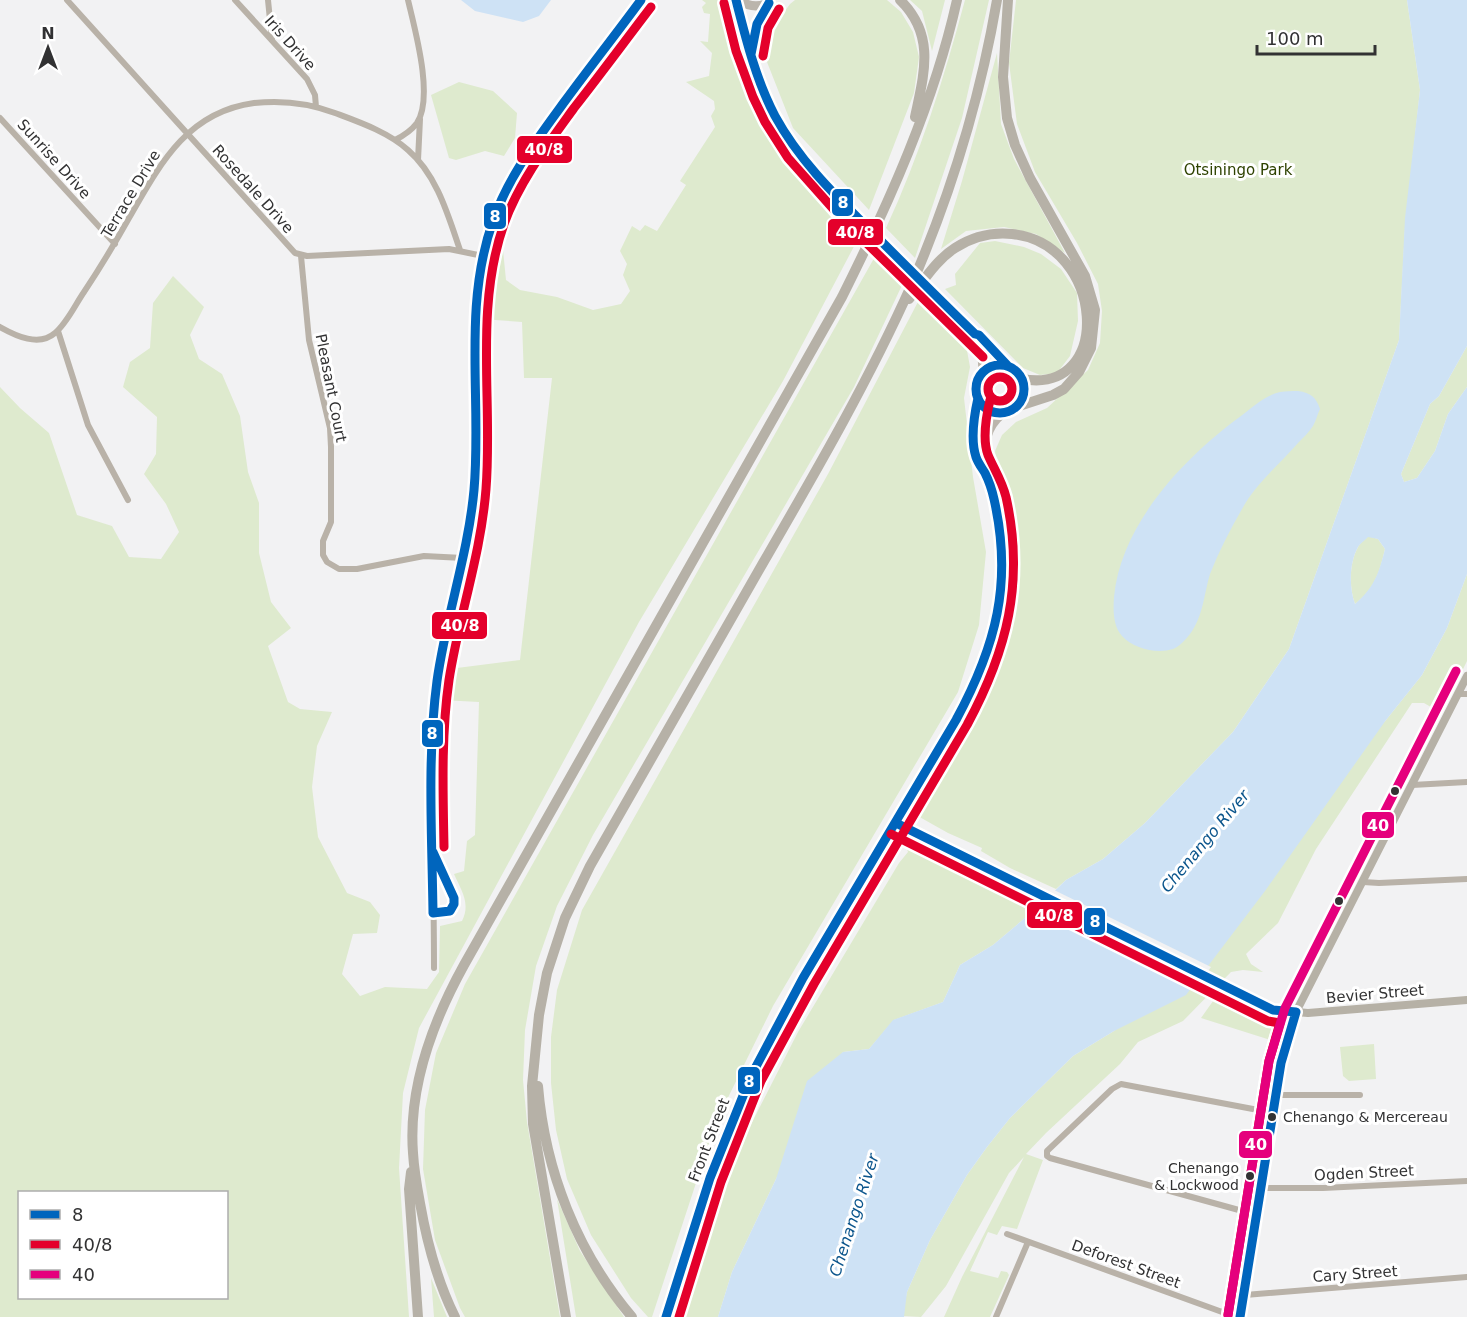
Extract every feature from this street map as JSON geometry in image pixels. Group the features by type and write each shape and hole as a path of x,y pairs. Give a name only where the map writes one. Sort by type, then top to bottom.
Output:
{"highway":[{"path":"900,0 915,19 924,48 922,86 907,153"},
{"path":"418,1317 409,1189 413,1154 413,1112 419,1078 431,1036 456,979 829,322 874,232 907,153 936,75 957,0"},
{"path":"566,1317 533,1117 532,1086 537,1029 544,986 555,945 584,878 842,425 898,314 953,178 982,81 997,0"},
{"path":"1008,0 1003,77 1008,118 1015,145 1030,178 1085,276 1095,310 1091,348 1079,372 1064,389 1016,407"},
{"path":"898,314 945,256 965,242 989,234 1003,233 1028,237 1039,242 1060,255 1076,277 1084,298 1087,319 1084,341 1078,359 1066,372 1045,381 1022,379"},
{"path":"537,1029 539,1100 553,1171 567,1211 583,1245 601,1275 632,1317"},
{"path":"413,1154 423,1223 430,1252 455,1317"}],"main road":[{"path":"738,0 751,6 771,2"},
{"path":"738,0 747,48 765,96 793,144 819,178 975,334 982,355 983,372"},
{"path":"751,54 757,24 771,2"},
{"path":"975,334 980,335 1022,379 1023,396 1016,407 993,422 987,435 984,467"},
{"path":"1002,414 988,410 978,399 976,384 983,372 995,365 1009,366"},
{"name":"Front Street","path":"666,1317 719,1152 766,1045 963,709 993,636 1000,599 1002,545 996,505 974,440 974,419 978,399"}],"street":[{"name":"Rosedale Drive","path":"67,0 295,253 301,256"},
{"name":"Iris Drive","path":"235,0 311,85 316,107"},
{"path":"268,0 272,41"},
{"path":"408,0 422,67 423,86 418,160"},
{"path":"434,968 432,758 434,704 463,558 474,488 476,299 483,256 494,219 507,188 525,158 545,127 642,0"},
{"name":"Terrace Drive","path":"58,331 115,244 152,178 171,150 187,134 210,117 245,104 291,102 316,107 354,120 395,140 418,160 442,200 460,250"},
{"path":"395,140 416,125 421,115"},
{"name":"Sunrise Drive","path":"0,118 115,244"},
{"path":"301,256 460,250 483,256"},
{"name":"Pleasant Court","path":"301,256 309,340 321,386 330,437 331,522 323,540 323,555 327,562 339,569 357,569 424,556 463,558"},
{"path":"0,327 29,339 44,338 58,331 88,425 128,500"},
{"path":"1238,1317 1245,1294 1281,1063 1296,1012 1412,785 1462,694 1467,676"},
{"path":"1412,785 1467,783"},
{"name":"Bevier Street","path":"896,823 1273,1010 1331,1012 1467,1000"},
{"path":"1363,882 1467,879"},
{"path":"1257,1215 1050,1158 1047,1156 1047,1150 1112,1089 1122,1084 1274,1113"},
{"path":"1277,1095 1360,1095"},
{"name":"Ogden Street","path":"1262,1188 1323,1188 1467,1181"},
{"name":"Deforest Street","path":"1007,1233 1238,1317"},
{"path":"996,1317 1028,1242"},
{"name":"Cary Street","path":"1245,1294 1467,1277"}],"green space":[{"path":"702,0 729,0 732,31 747,98 791,172 860,235 783,381 639,622 419,1028 403,1093 399,1168 409,1317 0,1317 0,387 49,433 77,515 112,526 129,557 161,559 179,532 166,504 144,474 156,454 157,417 123,387 130,362 150,348 153,303 173,276 204,307 190,335 199,359 222,374 240,416 248,472 259,503 259,553 271,602 291,628 268,646 288,702 300,709 332,712 317,746 312,787 318,837 347,893 370,902 380,915 377,933 353,934 342,974 360,996 385,987 427,989 439,972 440,926 462,921 465,914 464,897 454,874 464,871 467,841 475,835 479,702 441,700 449,669 520,660 552,378 524,378 522,322 481,319 493,248 503,250 506,280 520,290 557,297 593,310 621,304 630,291 623,275 627,264 620,251 632,226 640,231 645,225 657,231 686,185 680,181 715,127 711,116 715,109 714,101 686,82 709,76 712,53 700,41 708,42 710,14 704,13 702,7 706,3"},
{"path":"795,0 887,0 901,12 913,32 919,57 914,93 869,210 793,128 767,62 769,42 777,22"},
{"path":"910,0 945,0 932,51 922,11"},
{"path":"965,0 989,0 962,118 915,258 886,228 910,173 930,116"},
{"name":"Otsiningo Park","path":"1016,0 1407,0 1420,90 1405,228 1399,340 1289,649 1233,732 1145,823 1103,859 1066,880 1056,889 1010,868 981,851 982,848 916,815 920,809 919,805 925,799 992,676 1009,621 1013,587 1013,549 1009,517 999,481 995,451 1002,435 1016,422 1047,408 1088,370 1100,343 1102,311 1098,284 1035,172 1017,124 1009,63"},
{"path":"997,53 1001,124 1014,159 1065,253 1036,234 1004,227 966,231 941,249"},
{"path":"459,82 493,91 517,113 515,138 504,156 485,151 456,160 449,158 431,95"},
{"path":"995,241 1024,247 1041,254 1061,269 1077,293 1078,321 1070,356 1057,373 1040,375 1023,368 945,289 956,285 955,274 980,243"},
{"path":"877,253 904,281 854,387 593,835 557,906 536,966 525,1030 523,1080 527,1122 560,1317 465,1317 435,1240 423,1169 425,1110 436,1053 465,984"},
{"path":"920,298 966,345 970,367 964,398 973,477 986,552 979,625 958,692 773,1006 716,1122 652,1317 648,1317 631,1298 591,1235 567,1179 556,1130 551,1083 551,1037 557,990 582,910 828,474"},
{"path":"1467,346 1467,387 1448,414 1435,451 1417,478 1404,482 1401,474 1430,404 1439,396"},
{"path":"1368,536 1378,539 1385,549 1375,580 1355,604 1351,583 1353,560 1359,546"},
{"path":"1467,574 1467,661 1444,708 1436,710 1424,703 1412,703 1316,849 1278,923 1246,954 1251,964 1263,972 1243,970 1231,972 1183,1021 1138,1042 1120,1064 1026,1154 1043,1160 1017,1229 1002,1226 997,1235 988,1232 970,1271 998,1278 1001,1271 1009,1275 990,1317 944,1317 1024,1157 1009,1173 946,1286 921,1317 902,1316 907,1292 930,1240 967,1175 987,1147 1010,1118 1073,1056 1114,1031 1386,720 1422,675 1447,628"},
{"path":"906,846 917,847 1038,907 993,945 960,965 943,1002 894,1020 869,1049 843,1052 776,1179 732,1272 718,1317 678,1317 740,1146 798,1032 899,863 908,852"},
{"path":"1218,994 1276,1024 1277,1042 1201,1018"},
{"path":"1374,1044 1376,1079 1349,1081 1343,1076 1340,1047"},
{"path":"557,1199 580,1251 624,1317 576,1317"},
{"path":"431,1278 447,1317 434,1317"}],"water":[{"path":"461,0 551,0 539,16 523,22 475,11"},
{"name":"Chenango River","path":"1407,0 1467,0 1467,346 1439,396 1430,404 1401,474 1404,482 1417,478 1435,451 1448,414 1467,387 1467,574 1447,628 1422,675 1386,720 1265,891 1186,995 1114,1031 1073,1056 1010,1118 967,1175 930,1240 907,1292 904,1317 718,1317 732,1272 776,1179 807,1081 843,1052 869,1049 893,1020 943,1002 960,965 993,945 1066,880 1103,859 1145,823 1233,732 1289,649 1399,340 1405,218 1420,90","holes":["1368,537 1378,539 1385,549 1375,580 1355,604 1351,576 1355,553"]},
{"path":"1298,391 1310,394 1317,401 1320,409 1315,422 1306,435 1261,482 1242,509 1213,565 1200,613 1190,634 1178,647 1160,651 1139,647 1127,640 1119,632 1115,623 1114,597 1119,570 1142,518 1178,472 1220,433 1269,396 1280,392"}],"pier":[{"path":"1052,889 1211,967 1198,984 1036,904"}],"transit line":[{"name":"8","path":"433,852 454,898 450,911 433,913 432,738 441,657 467,538 474,490 475,321 484,254 499,205 524,158 641,0"},
{"name":"8","path":"736,0 762,88 775,116 796,149 847,207 1008,366"},
{"name":"40/8","path":"724,3 736,51 753,97 765,122 788,158 844,221 983,357"},
{"name":"8","path":"751,54 757,24 769,3"},
{"name":"40/8","path":"444,847 443,764 446,701 453,656 480,537 486,489 488,456 487,322 495,256 510,208 535,164 554,135 651,7"},
{"name":"40/8","path":"763,56 768,28 779,9"},
{"name":"8","path":"1000,365 1017,372 1024,389 1017,406 1000,413 983,406 976,389 983,372 1000,365"},
{"name":"40/8","path":"1000,377 1005,378 1011,384 1012,389 1011,394 1005,400 1000,401 995,400 989,394 988,389 989,384 995,378 1000,377"},
{"name":"8","path":"666,1317 710,1178 751,1076 803,978 956,720 970,693 991,640 1001,586 1002,559 993,496 988,479 974,450 973,428 978,398"},
{"name":"40/8","path":"679,1317 721,1182 761,1081 814,984 967,725 993,670 1009,615 1014,558 1006,497 986,449 985,428 990,400"},
{"name":"40","path":"1228,1315 1269,1061 1285,1008 1456,671"},
{"name":"8","path":"896,823 1273,1010 1296,1012"},
{"name":"40/8","path":"891,834 1268,1021 1280,1023 1269,1061 1228,1315"},
{"name":"8","path":"1240,1317 1281,1063 1296,1012"}],"place":[{"name":"Chenango & Mercereau","path":"1272,1117"},
{"name":"Chenango & Lockwood","path":"1250,1176"}]}
